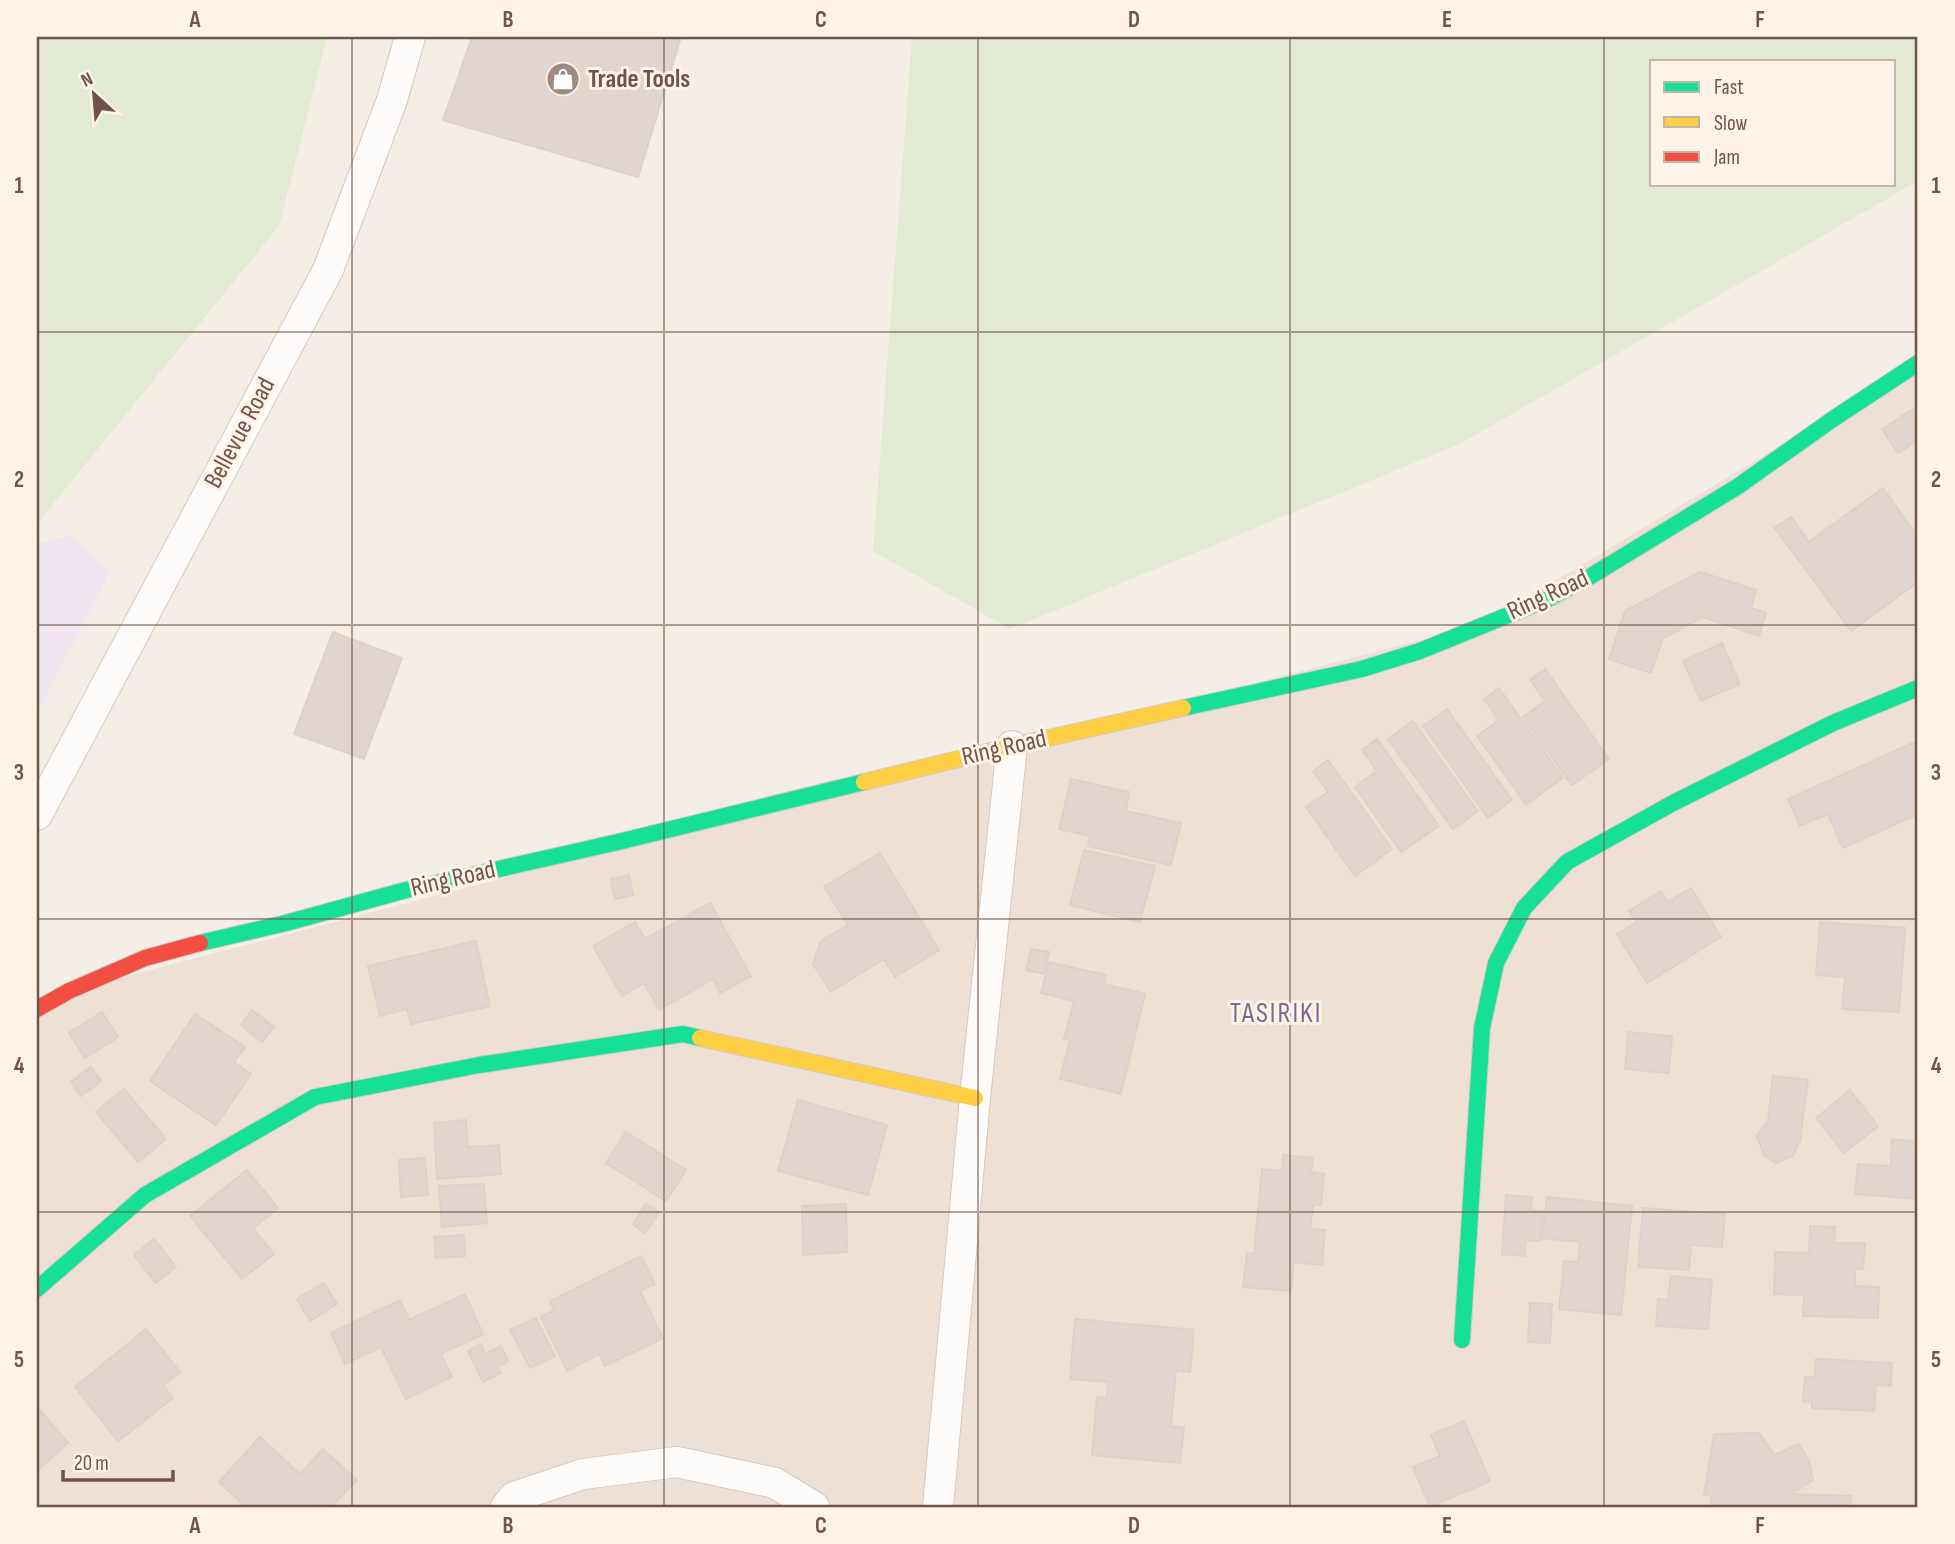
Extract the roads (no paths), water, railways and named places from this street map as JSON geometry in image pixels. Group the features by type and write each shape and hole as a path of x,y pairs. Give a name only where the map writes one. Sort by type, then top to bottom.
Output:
{"main road":[{"name":"Ring Road","path":"37,1009 69,991 145,958 213,939 286,923 406,890 618,842 1012,746 1362,669 1420,652 1548,599 1591,576 1737,487 1918,363"},
{"path":"1462,1340 1482,1028 1496,963 1524,908 1567,862 1673,803 1833,723 1918,688"},
{"path":"37,1289 145,1195 315,1097 479,1065 682,1034 975,1098"}],"street":[{"name":"Bellevue Road","path":"37,815 328,270 392,100 410,37"},
{"path":"938,1507 975,1098 1012,746"},
{"path":"506,1507 514,1497 583,1474 677,1462 775,1483 814,1507"}],"place":[{"name":"Trade Tools","path":"563,79"}],"district":[{"name":"TASIRIKI","path":"1276,1013"}]}
